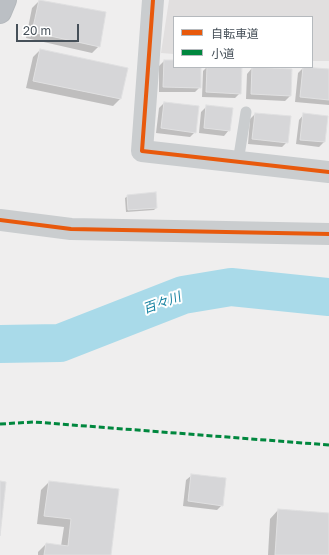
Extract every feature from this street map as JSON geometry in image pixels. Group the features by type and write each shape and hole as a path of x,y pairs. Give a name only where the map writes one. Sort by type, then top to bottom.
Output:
{"highway":[{"path":"0,12 5,0"}],"street":[{"path":"153,0 142,151 329,172"},
{"path":"0,220 71,229 329,234"}],"lane":[{"path":"238,162 246,112"}],"shaded area":[{"path":"169,0 329,0 329,61 313,61 313,16 173,16 173,54 161,53"}],"building":[{"path":"39,0 106,12 100,47 32,32"},
{"path":"40,49 128,68 121,99 33,81"},
{"path":"164,60 173,60 173,68 201,68 201,88 163,87"},
{"path":"207,68 242,68 241,94 206,92"},
{"path":"252,68 292,69 291,96 251,94"},
{"path":"303,68 329,69 329,100 300,97"},
{"path":"164,102 199,106 196,133 161,128"},
{"path":"206,105 233,108 230,131 204,128"},
{"path":"255,113 291,116 288,143 252,139"},
{"path":"303,113 328,116 325,142 300,140"},
{"path":"156,192 157,208 128,210 127,195"},
{"path":"191,474 226,478 223,506 188,501"},
{"path":"0,481 6,482 0,536"},
{"path":"49,481 119,489 111,555 44,555 46,543 68,546 71,519 44,516"},
{"path":"278,509 329,513 329,555 275,555"}],"waterway":[{"name":"百々川","path":"0,344 60,343 183,295 231,287 329,297"}],"marked path":[{"path":"0,424 34,422 329,445"}],"cycle path":[{"path":"153,0 142,151 329,172"},
{"path":"0,220 71,229 329,234"}]}
